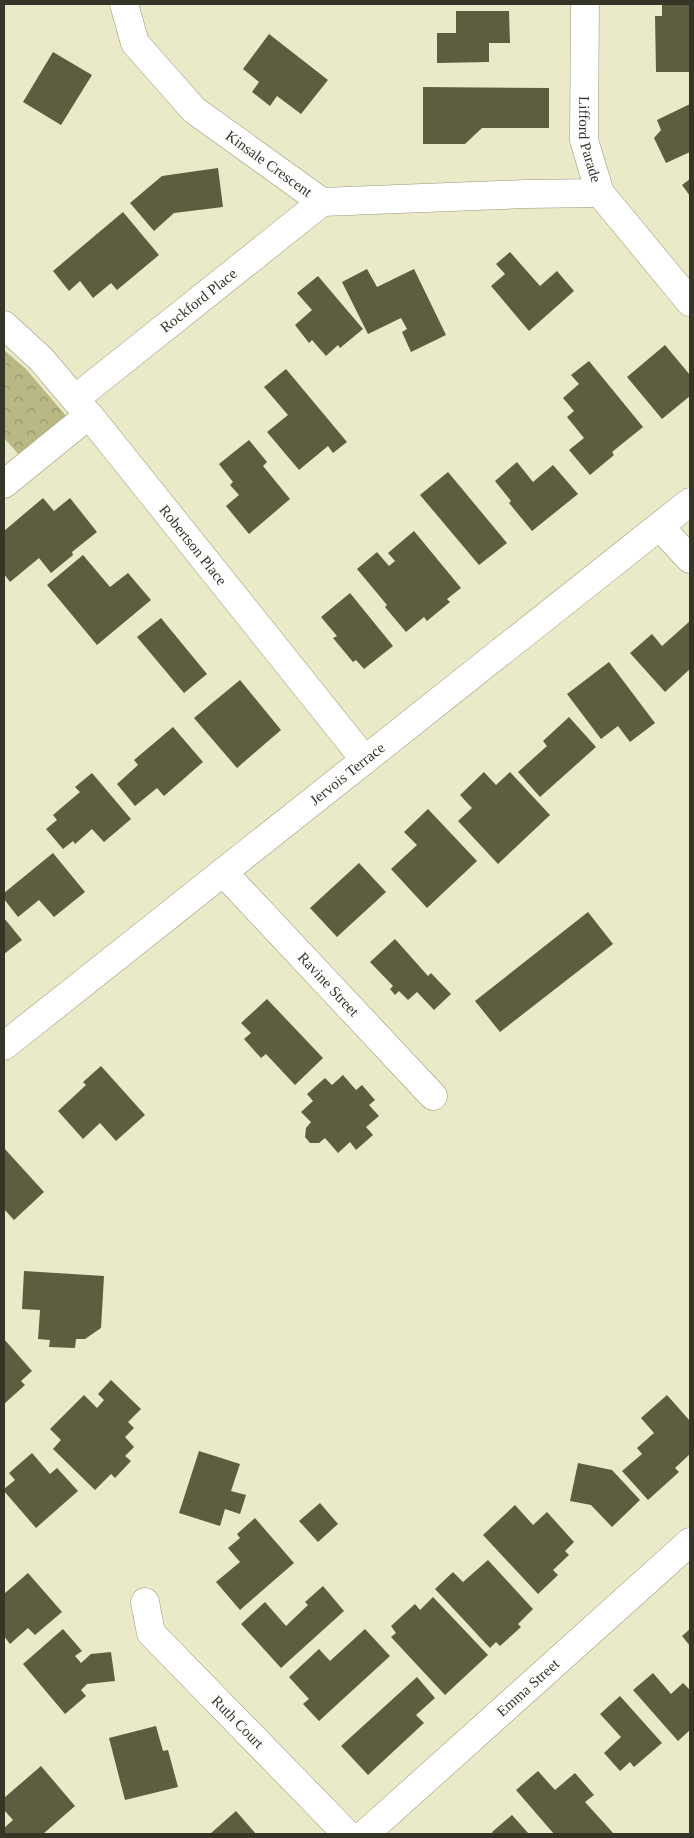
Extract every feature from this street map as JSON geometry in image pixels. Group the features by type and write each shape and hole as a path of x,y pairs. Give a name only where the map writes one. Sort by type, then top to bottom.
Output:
{"street":[{"name":"Kinsale Crescent","path":"124,4 135,43 194,110 322,202 600,193"},
{"name":"Lifford Parade","path":"585,4 584,140 600,193 690,302"},
{"name":"Rockford Place","path":"82,407 322,202"},
{"path":"4,325 41,359 82,407 4,484"},
{"name":"Robertson Place","path":"82,407 366,760"},
{"name":"Jervois Terrace","path":"4,1046 690,502"},
{"path":"660,526 690,559"},
{"name":"Ravine Street","path":"223,872 433,1096"},
{"name":"Emma Street","path":"365,1834 690,1542"},
{"name":"Ruth Court","path":"145,1602 151,1633 347,1834"}],"green space":[{"path":"4,350 26,369 67,417 20,456 4,438"}],"building":[{"path":"690,4 690,72 656,72 655,16 662,16 662,5"},
{"path":"456,11 509,11 510,43 489,43 489,62 437,63 437,33 456,33"},
{"path":"269,34 328,80 301,114 277,96 270,106 252,92 259,82 243,69"},
{"path":"53,52 92,75 61,125 23,102"},
{"path":"423,87 549,88 549,128 482,128 465,144 423,144"},
{"path":"690,104 690,152 666,163 654,138 661,130 657,120"},
{"path":"218,168 223,207 174,213 154,231 130,203 162,176"},
{"path":"690,179 690,196 682,185"},
{"path":"123,212 159,255 117,290 111,283 93,298 80,281 69,291 53,271"},
{"path":"510,252 540,286 557,271 574,291 529,331 491,286 505,274 496,264"},
{"path":"367,269 377,287 414,269 446,335 411,352 402,332 407,329 401,318 368,334 342,282"},
{"path":"318,276 363,329 340,348 338,345 326,356 312,340 309,343 295,325 312,310 297,293"},
{"path":"665,345 690,375 690,396 662,419 627,377"},
{"path":"589,361 643,427 612,452 614,455 590,475 569,450 584,438 567,417 574,411 563,398 579,384 571,375"},
{"path":"286,369 347,442 333,453 328,446 299,470 267,432 288,415 264,387"},
{"path":"249,440 267,462 263,466 290,499 249,534 226,506 239,495 230,485 233,482 219,464"},
{"path":"517,462 533,482 553,465 578,494 532,531 509,503 511,501 495,481"},
{"path":"448,472 507,543 479,565 420,495"},
{"path":"43,498 54,511 70,498 97,532 72,552 73,555 51,573 39,558 10,582 4,574 4,531"},
{"path":"414,531 461,588 447,599 450,602 427,621 424,617 406,632 385,607 387,605 357,569 377,552 389,566 395,561 388,553"},
{"path":"83,555 110,587 128,573 151,600 97,645 47,585"},
{"path":"350,593 393,646 364,669 356,660 353,662 333,638 337,636 321,617"},
{"path":"161,618 207,674 184,693 137,637"},
{"path":"690,621 690,669 665,692 630,653 652,634 662,646"},
{"path":"609,662 655,723 630,742 618,726 601,739 567,694"},
{"path":"240,680 281,730 237,768 194,718"},
{"path":"569,717 596,747 540,797 518,772 547,746 543,741"},
{"path":"173,727 203,762 164,796 157,788 135,806 117,784 138,765 134,760"},
{"path":"484,772 496,785 510,772 550,815 498,864 458,821 472,808 460,795"},
{"path":"92,773 131,819 104,842 92,829 75,844 73,841 63,849 46,829 57,820 53,815 80,792 75,787"},
{"path":"428,809 477,861 427,908 391,869 417,845 404,832"},
{"path":"53,853 85,892 54,917 39,900 18,917 4,899 4,893"},
{"path":"359,863 386,892 337,937 310,908"},
{"path":"588,912 613,944 500,1032 475,1001"},
{"path":"4,918 22,940 4,954"},
{"path":"395,939 428,976 431,973 451,994 434,1010 417,992 408,1000 399,991 395,995 390,989 393,986 370,962"},
{"path":"267,999 323,1058 295,1085 266,1054 261,1058 244,1039 251,1033 241,1023"},
{"path":"101,1066 145,1115 116,1141 100,1123 83,1139 58,1111 86,1085 83,1082"},
{"path":"343,1075 356,1090 362,1085 375,1100 369,1105 379,1116 366,1127 373,1135 356,1150 350,1142 338,1153 325,1138 319,1143 310,1143 305,1137 306,1128 311,1122 301,1112 313,1101 307,1094 325,1078 332,1085"},
{"path":"4,1148 44,1192 14,1220 4,1209"},
{"path":"24,1271 104,1276 101,1328 85,1339 76,1339 75,1348 49,1347 50,1340 38,1339 40,1310 22,1309"},
{"path":"4,1339 32,1371 21,1381 25,1385 4,1404"},
{"path":"111,1380 141,1409 128,1422 134,1428 125,1437 134,1447 125,1456 131,1461 115,1478 111,1474 95,1490 53,1449 61,1440 50,1429 84,1395 97,1408 104,1400 98,1394"},
{"path":"667,1395 690,1421 690,1454 675,1468 679,1472 648,1500 622,1471 642,1454 637,1448 654,1433 641,1418"},
{"path":"199,1451 240,1464 231,1491 246,1495 240,1514 225,1509 220,1526 179,1513"},
{"path":"32,1453 50,1474 57,1468 78,1491 36,1528 4,1491 15,1480 9,1473"},
{"path":"578,1463 612,1470 640,1500 612,1527 591,1505 570,1501"},
{"path":"320,1503 338,1524 318,1542 299,1521"},
{"path":"515,1505 533,1525 547,1512 574,1542 565,1551 569,1555 553,1570 558,1575 538,1594 483,1535"},
{"path":"255,1518 294,1563 240,1610 216,1582 240,1562 228,1548 240,1538 237,1534"},
{"path":"488,1560 533,1609 518,1624 521,1627 500,1646 496,1642 490,1648 435,1589 453,1572 463,1582"},
{"path":"28,1573 62,1612 35,1635 28,1628 10,1644 4,1636 4,1594"},
{"path":"323,1586 344,1611 281,1668 241,1624 265,1602 286,1626 308,1605 305,1602"},
{"path":"433,1597 488,1655 445,1695 391,1637 396,1633 391,1626 415,1604 420,1610"},
{"path":"63,1629 82,1651 75,1656 81,1663 91,1654 111,1652 115,1681 87,1684 81,1690 86,1696 65,1714 23,1664"},
{"path":"365,1629 390,1656 319,1721 303,1704 309,1699 289,1677 319,1649 330,1661"},
{"path":"690,1629 690,1646 682,1636"},
{"path":"653,1673 671,1694 683,1683 690,1690 690,1730 678,1741 633,1690"},
{"path":"417,1677 435,1698 416,1715 424,1723 368,1775 341,1746"},
{"path":"620,1696 662,1743 634,1767 630,1762 620,1771 604,1753 621,1737 600,1714"},
{"path":"156,1726 163,1751 168,1750 178,1787 125,1800 109,1738"},
{"path":"41,1766 75,1806 43,1834 4,1834 4,1828 13,1820 4,1810 4,1798"},
{"path":"538,1771 555,1790 575,1773 594,1795 585,1802 614,1834 554,1834 516,1790"},
{"path":"236,1811 256,1834 210,1834"},
{"path":"512,1815 529,1834 493,1834 492,1832"}]}
